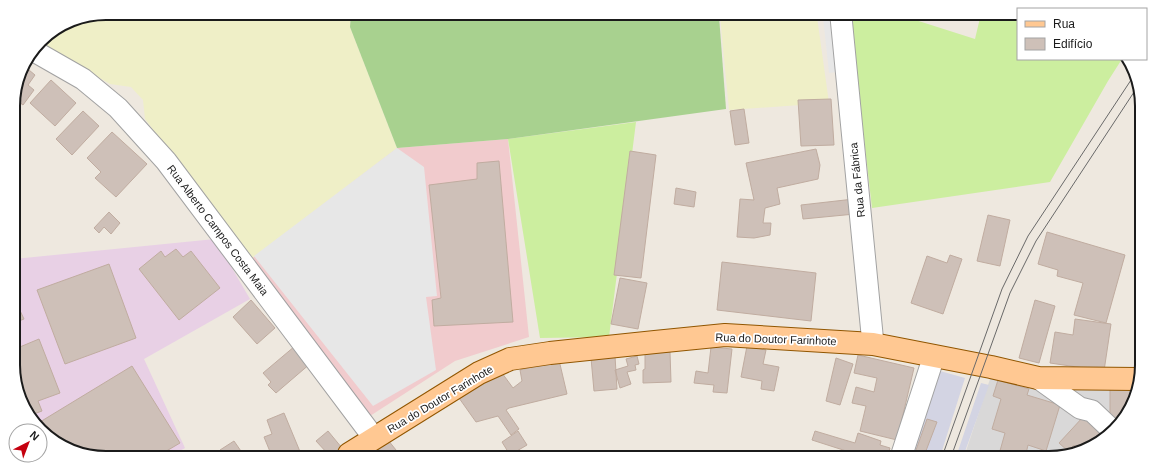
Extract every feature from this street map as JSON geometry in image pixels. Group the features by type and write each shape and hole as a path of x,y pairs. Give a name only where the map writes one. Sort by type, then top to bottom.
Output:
{"main road":[{"name":"Rua do Doutor Farinhote","path":"354,451 479,373 510,360 550,352 724,336 873,344 991,367 1038,378"},
{"path":"1038,378 1133,379"}],"street":[{"name":"Rua da Fábrica","path":"841,20 873,344"},
{"name":"Rua Alberto Campos Costa Maia","path":"38,54 83,79 118,108 166,161 374,438"},
{"path":"903,451 934,356"},
{"name":"Rua do Doutor Farinhote","path":"1038,378 1080,408 1092,411 1109,427"},
{"path":"1092,411 1088,392 1096,379"}],"shaded area":[{"path":"823,20 831,20 837,72 829,73"},
{"path":"508,139 529,337 455,361 370,416 251,259 397,148"},
{"path":"397,148 424,167 437,296 426,297 436,370 373,406 254,256"},
{"path":"215,239 250,299 144,359 185,448 180,451 106,451 84,448 68,442 49,430 48,423 42,423 35,413 25,393 20,365 20,258"},
{"path":"940,371 965,378 942,451 926,451 936,423 927,419 916,451 911,451"},
{"path":"992,373 1133,380 1126,403 1114,422 1101,433 1082,444 1054,451 966,451"},
{"path":"981,383 989,385 965,451 958,451"}],"green space":[{"path":"101,20 351,20 350,27 397,148 251,259 145,119 143,100 131,87 110,84 44,46 49,41 68,29 89,22"},
{"path":"351,20 719,20 726,109 508,139 397,148 350,27"},
{"path":"720,20 817,20 829,103 729,110"},
{"path":"850,20 915,20 975,39 980,20 1017,20 1017,60 1121,60 1050,182 872,208"},
{"path":"636,122 609,337 540,338 508,139"}],"building":[{"path":"28,70 35,75 28,85 34,90 23,105 20,101 23,84"},
{"path":"51,80 76,103 55,126 30,103"},
{"path":"831,99 834,145 801,146 798,100"},
{"path":"744,109 749,143 735,145 730,111"},
{"path":"83,111 99,126 72,155 56,139"},
{"path":"112,132 147,164 116,197 95,178 101,172 87,158"},
{"path":"816,149 820,165 818,179 777,188 780,204 765,208 763,223 771,223 770,235 754,238 737,237 740,199 754,200 746,163"},
{"path":"630,151 656,155 641,278 614,275"},
{"path":"499,161 513,322 434,326 432,300 441,298 429,185 477,179 477,163"},
{"path":"676,188 696,192 694,207 674,204"},
{"path":"854,199 855,214 803,219 801,205"},
{"path":"109,212 120,223 111,234 104,227 99,233 94,228"},
{"path":"988,215 1010,220 1000,266 977,261"},
{"path":"1047,232 1125,255 1106,323 1074,315 1083,283 1057,276 1058,270 1038,264"},
{"path":"176,249 183,257 191,251 220,288 179,320 139,269 161,251 165,257"},
{"path":"950,255 962,259 943,314 911,303 927,256 947,263"},
{"path":"722,262 816,273 811,321 717,310"},
{"path":"109,264 136,338 65,364 37,290"},
{"path":"620,278 647,283 638,329 611,324"},
{"path":"251,300 275,328 257,344 233,317"},
{"path":"1035,300 1055,306 1039,363 1019,358"},
{"path":"20,311 24,319 20,321"},
{"path":"1075,319 1111,324 1104,371 1050,363 1055,332 1073,335"},
{"path":"39,339 60,393 38,401 42,411 35,413 29,403 22,382 20,370 20,347"},
{"path":"295,346 311,363 276,393 268,385 271,382 263,373"},
{"path":"747,346 766,350 763,364 779,367 774,391 761,389 762,381 741,377"},
{"path":"711,347 732,349 727,393 713,392 714,385 694,383 696,371 708,373"},
{"path":"645,352 670,352 671,382 643,383"},
{"path":"858,355 914,368 897,440 860,431 866,406 852,403 856,387 874,392 877,378 854,373"},
{"path":"615,356 617,389 594,391 591,358"},
{"path":"637,356 639,364 635,365 636,370 627,372 631,384 620,388 615,370 628,366 626,359"},
{"path":"836,358 853,364 840,405 826,401"},
{"path":"559,360 567,394 506,410 519,429 511,435 498,416 476,422 459,398 489,376 502,373 513,388 522,381 520,370"},
{"path":"132,366 180,443 166,451 95,450 84,448 68,442 49,430 48,423 41,422"},
{"path":"998,380 1029,389 1027,395 1060,405 1046,451 1028,445 1027,451 1000,451 1005,433 992,429 1001,399 993,396"},
{"path":"1132,387 1126,403 1113,423 1110,423 1110,388"},
{"path":"284,413 300,451 270,451 264,437 272,434 267,420"},
{"path":"1083,417 1101,433 1082,444 1075,446 1074,445 1066,449 1059,443"},
{"path":"927,419 937,422 926,451 916,451"},
{"path":"328,431 342,448 338,451 325,451 316,441"},
{"path":"518,431 527,445 517,451 508,451 502,442"},
{"path":"815,431 855,443 858,433 881,441 880,445 890,448 889,451 846,451 812,440"},
{"path":"388,440 397,451 375,451"},
{"path":"234,441 241,451 220,451"}],"tram line":[{"path":"944,451 1002,289 1028,236 1131,80"},
{"path":"953,451 1010,293 1036,241 1134,93"}]}
